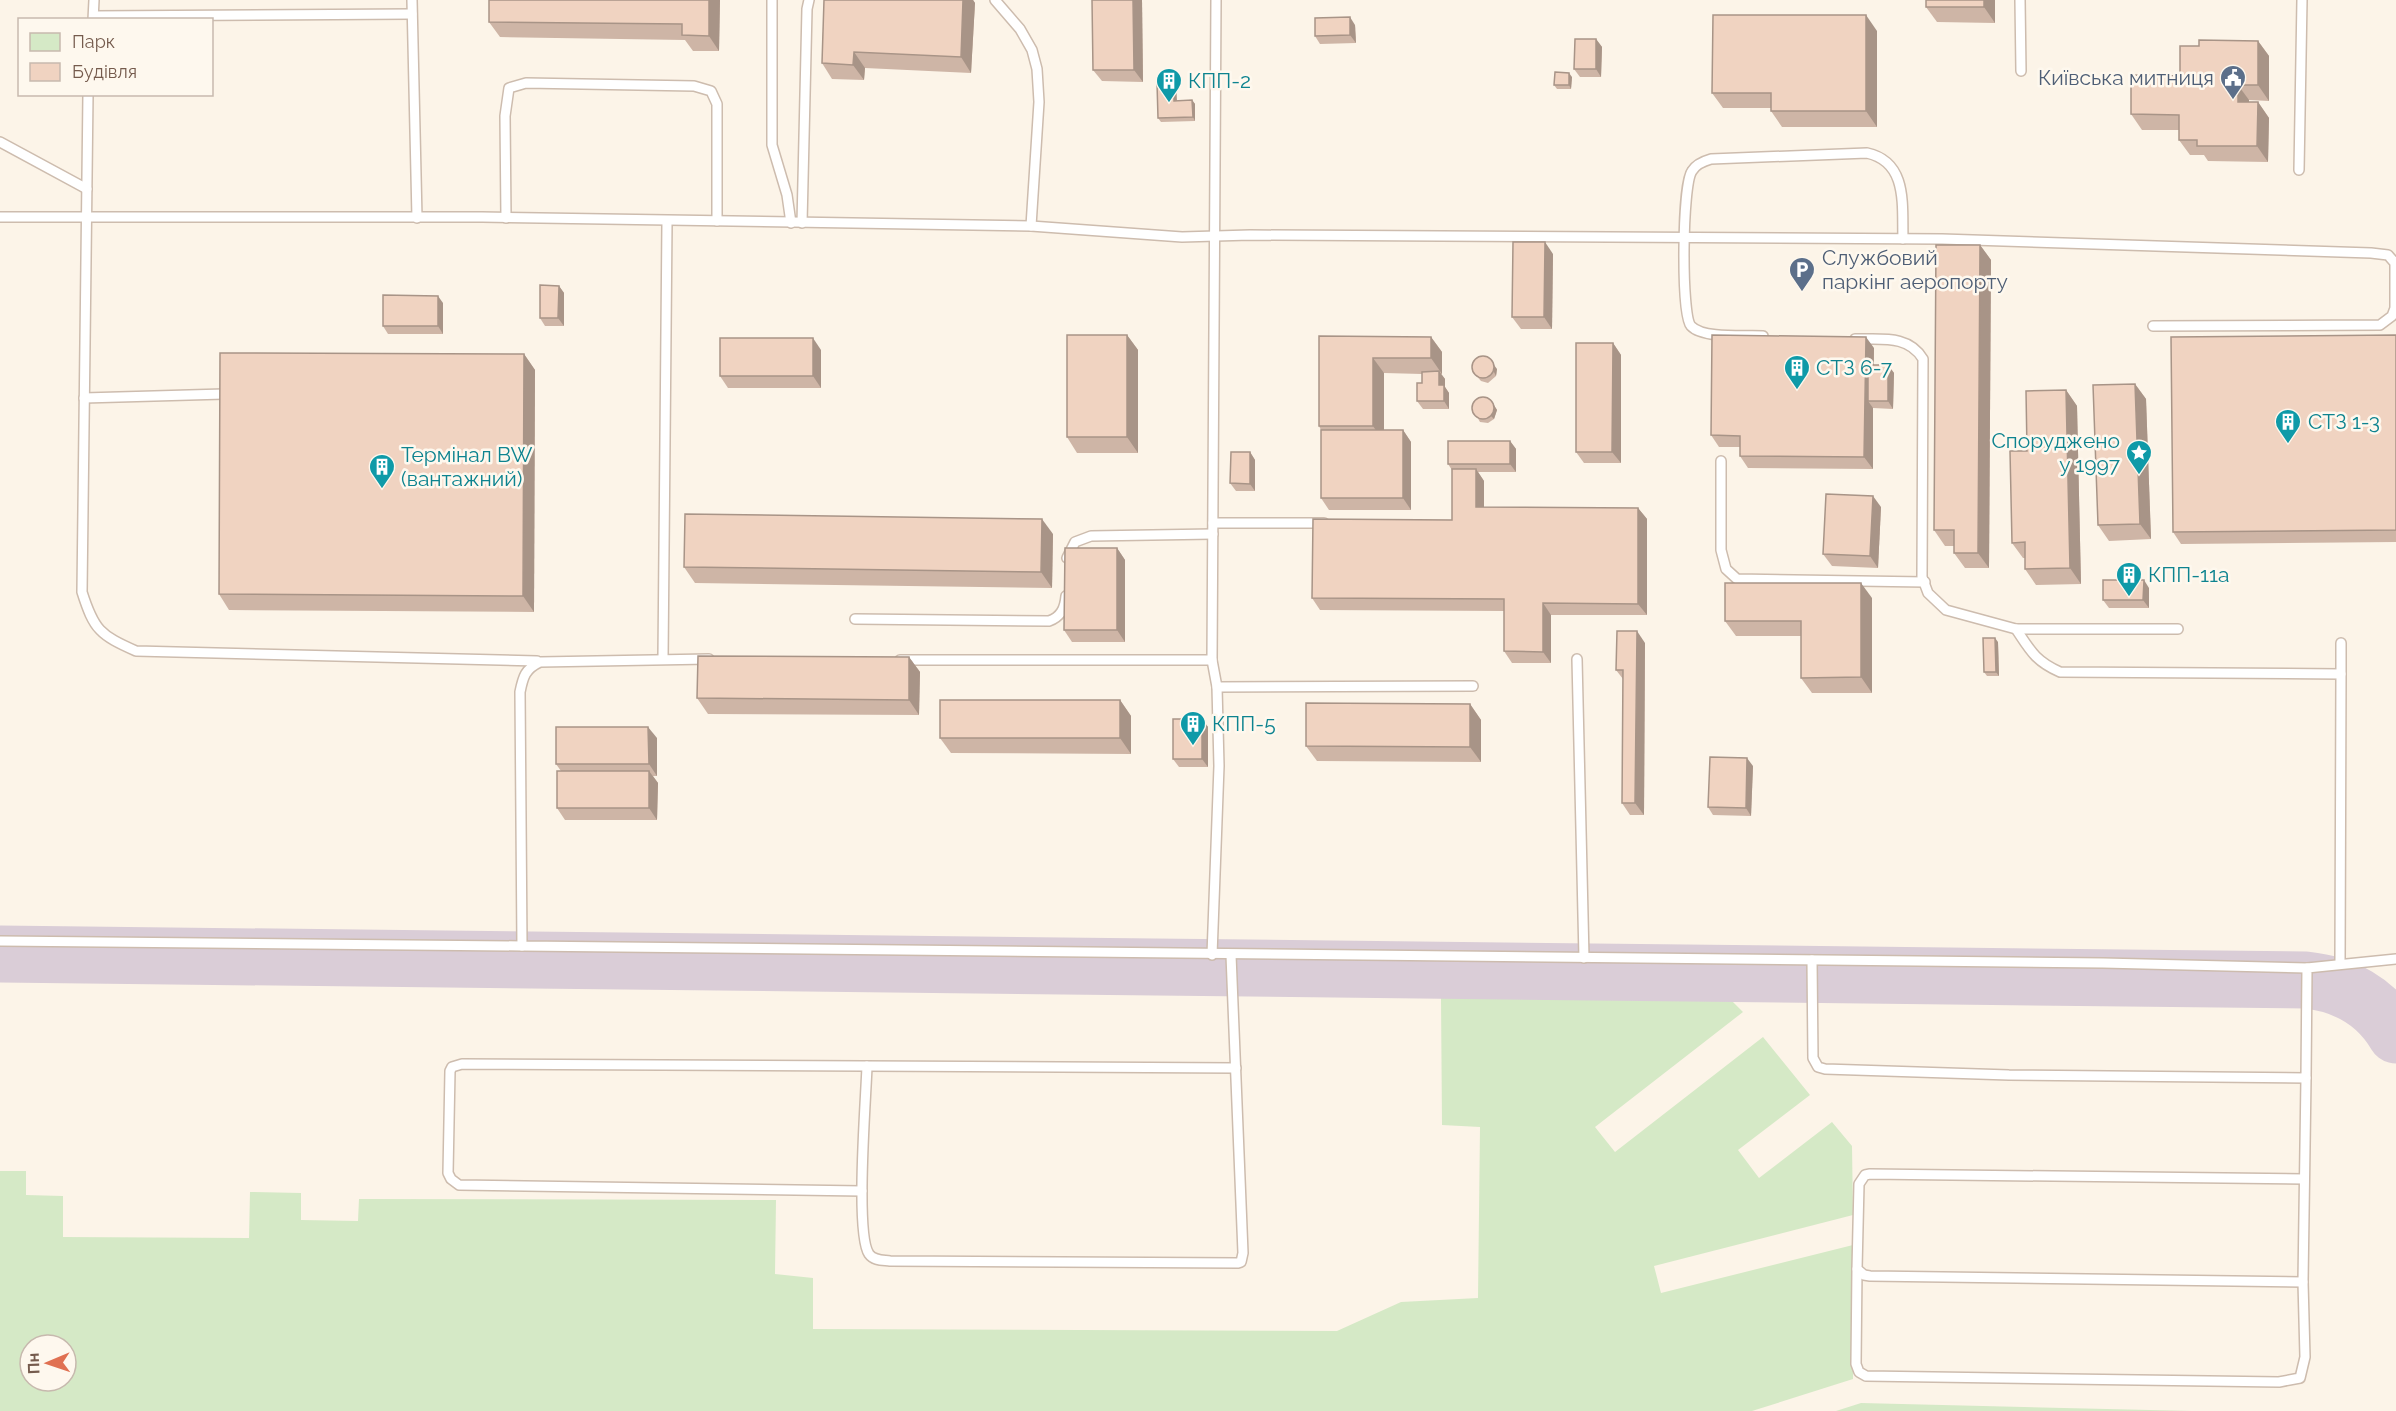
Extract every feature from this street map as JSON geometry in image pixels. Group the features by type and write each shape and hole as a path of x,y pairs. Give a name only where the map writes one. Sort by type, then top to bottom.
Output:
{"lane":[{"path":"94,0 93,18 412,14"},
{"path":"412,0 417,218"},
{"path":"772,0 772,145 787,195 790,223"},
{"path":"802,223 809,0"},
{"path":"994,0 1020,29 1032,50 1037,69 1039,102 1031,226"},
{"path":"1212,955 1219,766 1216,687 1212,660 1216,0"},
{"path":"2020,0 2021,71"},
{"path":"2299,170 2302,0"},
{"path":"506,218 505,116 507,94 509,88 526,83 694,86 711,91 717,104 717,221"},
{"path":"88,96 81,592 90,618 108,639 136,651 540,662 722,659"},
{"path":"0,142 87,189"},
{"path":"1773,336 1714,334 1699,331 1690,325 1687,317 1684,274 1685,207 1689,178 1693,169 1702,162 1711,159 1867,153 1887,160 1899,182 1903,239"},
{"path":"0,216 506,218 1031,226 1182,237 1903,239 2371,253 2388,255 2395,263 2395,308 2392,316 2380,324 2153,326"},
{"path":"663,659 667,222"},
{"path":"1844,339 1901,340 1915,347 1923,359 1922,560 1929,593 1946,610 2016,628 2178,629"},
{"path":"84,398 224,394"},
{"path":"1721,462 1721,550 1726,568 1737,579 1925,582"},
{"path":"1213,523 1338,523"},
{"path":"855,619 1049,621 1058,617 1064,608 1070,549 1085,537 1213,534"},
{"path":"2016,628 2033,656 2060,672 2341,674"},
{"path":"2340,964 2341,643"},
{"path":"1577,659 1584,958"},
{"path":"890,660 1212,660"},
{"path":"522,946 520,692 523,676 528,668 540,662"},
{"path":"1216,687 1473,686"},
{"path":"0,941 2103,963 2307,968 2396,959"},
{"path":"867,1066 862,1191 863,1236 867,1252 873,1258 879,1260 1238,1263 1241,1262 1243,1253 1231,955"},
{"path":"1812,960 1813,1058 1818,1067 1825,1069 2009,1075 2306,1078"},
{"path":"2304,1179 1870,1174 1865,1176 1859,1184 1856,1364 1859,1372 1874,1377 2279,1382 2300,1377 2305,1357 2303,1282 2307,968"},
{"path":"862,1191 459,1185 451,1179 448,1173 449,1076 452,1067 462,1064 1236,1068"},
{"path":"1857,1269 1864,1275 1870,1276 2303,1282"}],"green space":[{"path":"1441,998 1732,1001 1743,1012 1595,1127 1615,1152 1763,1037 1810,1095 1738,1150 1759,1178 1832,1122 1852,1146 1853,1215 1654,1266 1661,1293 1853,1245 1853,1379 1752,1411 0,1411 0,1171 26,1171 26,1195 63,1196 63,1237 249,1238 250,1192 301,1193 301,1220 358,1221 359,1199 776,1200 775,1274 813,1278 813,1329 1337,1331 1401,1302 1478,1298 1480,1127 1442,1125"},
{"path":"1861,1403 2192,1411 1836,1411"}],"building":[{"path":"489,0 709,0 709,36 682,35 682,24 489,22"},
{"path":"824,0 963,0 961,57 854,52 853,65 822,63"},
{"path":"1092,0 1133,0 1134,70 1093,70"},
{"path":"1926,0 1984,0 1984,7 1926,7"},
{"path":"1713,15 1866,15 1866,111 1771,111 1771,93 1712,93"},
{"path":"1350,17 1350,35 1315,36 1315,18"},
{"path":"1575,39 1596,39 1596,69 1574,69"},
{"path":"2199,40 2258,41 2258,85 2238,85 2238,102 2258,102 2257,146 2197,146 2197,140 2179,140 2179,115 2131,114 2131,75 2180,76 2180,46 2199,46"},
{"path":"1555,72 1569,73 1569,85 1554,85"},
{"name":"КПП-2","path":"1174,82 1174,101 1192,100 1193,117 1158,118 1157,83"},
{"path":"1513,242 1545,242 1544,317 1512,317"},
{"path":"1936,245 1980,245 1978,553 1954,553 1954,530 1934,530"},
{"path":"540,285 559,286 558,318 540,318"},
{"path":"383,295 438,296 438,326 383,326"},
{"path":"1067,335 1127,335 1127,437 1067,437"},
{"name":"СТЗ 6-7","path":"1712,335 1866,337 1864,457 1740,456 1740,436 1711,435"},
{"name":"СТЗ 1-3","path":"2396,335 2396,530 2173,532 2171,337"},
{"path":"1319,336 1431,337 1431,358 1373,358 1373,426 1319,426"},
{"path":"720,338 813,338 813,376 720,376"},
{"path":"1576,343 1613,343 1612,452 1576,452"},
{"name":"Термінал BW (вантажний)","path":"220,353 524,354 523,596 219,594"},
{"path":"1483,356 1491,359 1494,367 1491,375 1483,378 1475,375 1472,367 1475,359"},
{"path":"1868,365 1888,365 1888,401 1868,401"},
{"path":"1439,371 1439,385 1444,385 1444,401 1417,401 1417,383 1422,383 1422,372"},
{"path":"2135,384 2140,524 2098,525 2093,385"},
{"path":"2066,390 2070,568 2025,569 2025,542 2012,543 2010,451 2027,451 2026,391"},
{"path":"1483,397 1491,400 1494,408 1491,416 1483,419 1475,416 1472,408 1475,400"},
{"path":"1321,430 1403,430 1403,498 1321,498"},
{"path":"1448,441 1510,441 1510,464 1448,464"},
{"path":"1231,452 1250,452 1250,484 1230,483"},
{"path":"1452,469 1476,469 1476,507 1638,508 1638,604 1543,603 1543,652 1504,651 1504,599 1312,598 1313,519 1452,520"},
{"path":"1826,494 1873,496 1870,556 1823,554"},
{"path":"685,514 1042,519 1041,572 684,567"},
{"path":"1065,548 1117,548 1117,630 1064,630"},
{"path":"2103,580 2144,580 2143,600 2103,600"},
{"path":"1725,583 1861,583 1861,677 1801,678 1801,621 1725,621"},
{"path":"1617,631 1637,631 1635,803 1622,803 1623,670 1616,670"},
{"path":"1983,638 1995,638 1996,672 1984,672"},
{"path":"698,656 909,657 909,700 697,698"},
{"path":"940,700 1120,700 1120,738 940,738"},
{"path":"1306,703 1470,704 1470,747 1306,746"},
{"name":"КПП-5","path":"1173,719 1202,719 1202,759 1173,759"},
{"path":"556,727 648,727 649,764 556,764"},
{"path":"1710,757 1747,758 1746,808 1708,807"},
{"path":"557,771 649,771 649,808 557,808"}],"taxiway":[{"path":"0,954 2306,980 2320,982 2358,996 2379,1013 2396,1035"}],"place":[{"name":"Київська митниця","path":"2233,101"},
{"name":"КПП-2","path":"1169,104"},
{"name":"Службовий паркінг аеропорту","path":"1802,293"},
{"name":"СТЗ 6-7","path":"1797,391"},
{"name":"СТЗ 1-3","path":"2288,445"},
{"name":"Споруджено у 1997","path":"2139,476"},
{"name":"Термінал BW (вантажний)","path":"382,490"},
{"name":"КПП-11а","path":"2129,598"},
{"name":"КПП-5","path":"1193,747"}]}
